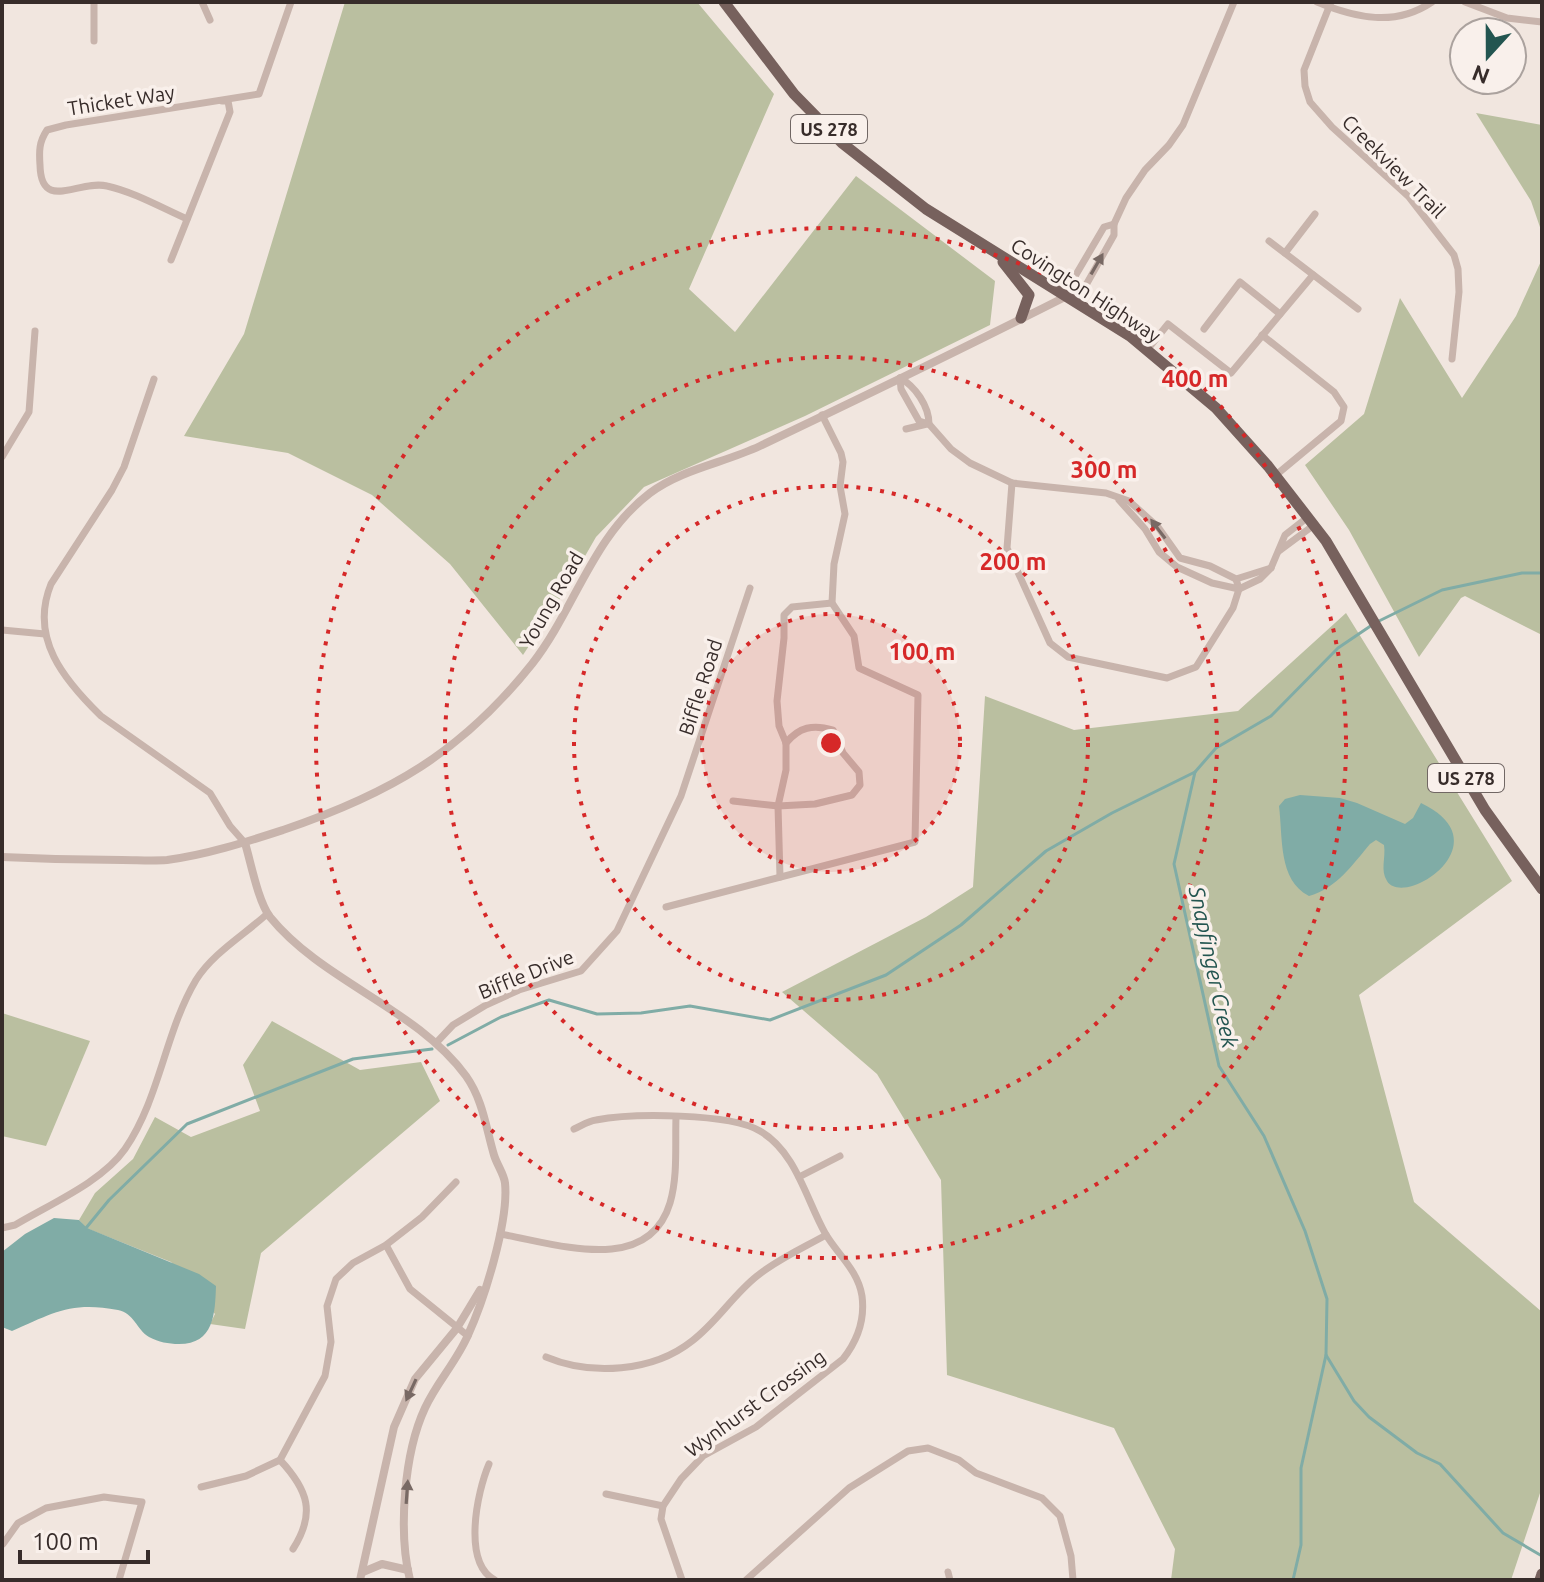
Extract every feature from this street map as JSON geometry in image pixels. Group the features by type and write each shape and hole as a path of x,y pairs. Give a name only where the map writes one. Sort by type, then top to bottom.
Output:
{"main road":[{"name":"Covington Highway","path":"724,2 794,94 842,143 926,209 1067,296 1147,350 1216,408 1312,520 1400,661 1485,810 1542,889"},
{"path":"1003,258 1002,262 1029,295 1021,318"},
{"path":"1540,1580 1542,1574"}],"street":[{"path":"94,2 94,41"},
{"path":"202,2 210,20"},
{"name":"Thicket Way","path":"187,219 108,186 94,184 57,193 46,188 40,177 39,142 47,130 66,125 259,94 291,2"},
{"path":"1067,296 1086,285 1114,235 1114,224 1145,170 1183,125 1234,2"},
{"path":"1317,2 1380,19 1401,18 1432,2"},
{"path":"1465,2 1507,18 1542,22"},
{"name":"Creekview Trail","path":"1330,5 1304,70 1310,102 1332,127 1409,197 1454,255 1459,292 1452,359"},
{"path":"171,260 230,112 228,101 220,101"},
{"path":"1285,253 1315,214"},
{"path":"1067,296 1104,227 1114,224"},
{"path":"1269,241 1358,309"},
{"path":"1147,350 1168,324 1231,373 1313,275"},
{"path":"1204,329 1240,282 1280,314"},
{"name":"Young Road","path":"2,857 166,860 245,843 341,810 388,788 431,761 490,711 533,663 561,620 599,547 632,508 652,491 677,477 756,448 1067,296"},
{"path":"2,457 29,412 35,331"},
{"path":"1262,335 1334,392 1344,407 1341,421 1276,475"},
{"path":"900,378 912,384 929,415 929,424"},
{"path":"900,378 901,389 919,421 929,424 951,449 970,463 1012,483 1106,493 1140,508 1180,558 1210,566 1236,579 1271,568"},
{"path":"154,379 124,467 51,584 44,601 45,634 61,670 101,716 210,793 230,826 245,843 267,914 293,941 436,1043 466,1077 485,1117 505,1182 500,1234 468,1336 425,1407 415,1437 404,1522 410,1580"},
{"path":"910,405 920,399"},
{"path":"666,907 915,842 918,695 859,668 854,636 832,603 834,564 845,514 840,486 843,462 822,415"},
{"path":"906,429 929,424"},
{"path":"1012,483 1007,548 1050,643 1068,657 1167,678 1196,667 1233,608 1239,589 1236,579"},
{"path":"1118,499 1145,529 1159,552 1177,567 1212,583 1239,589 1260,579 1271,568 1285,535 1312,520"},
{"name":"Biffle Road","path":"681,796 750,588"},
{"path":"780,877 778,806 786,770 786,743 779,726 777,701 784,615 792,607 832,603"},
{"path":"2,630 45,634"},
{"path":"733,801 778,806 815,804 852,795 860,785 859,772 843,753 833,730 820,726 808,728 795,732 786,743"},
{"name":"Biffle Drive","path":"436,1043 453,1025 486,1005 519,990 581,971 591,963 617,931 681,796"},
{"path":"2,1228 15,1225 99,1175 125,1149 142,1116 185,1002 197,979 210,963 267,914"},
{"name":"Wynhurst Crossing","path":"574,1129 592,1120 616,1117 676,1117 739,1122 760,1131 781,1149 799,1177 826,1235 852,1269 861,1293 861,1325 843,1359 756,1427 703,1456 681,1479 663,1506"},
{"path":"500,1234 606,1251 641,1242 658,1228 670,1204 675,1172 676,1117"},
{"path":"799,1177 840,1156"},
{"path":"201,1487 246,1476 280,1460 325,1376 331,1342 327,1306 336,1279 353,1263 386,1245 422,1217 456,1182"},
{"path":"546,1357 573,1366 603,1367 628,1367 658,1360 691,1343 755,1278 772,1265 826,1235"},
{"path":"386,1245 410,1289 468,1336"},
{"path":"362,1576 394,1427 415,1379 457,1328 489,1276"},
{"path":"746,1580 849,1488 908,1451 928,1448 959,1460 976,1473 1042,1498 1060,1516 1071,1556 1073,1580"},
{"path":"280,1460 294,1474 306,1499 306,1521 293,1549"},
{"path":"489,1464 480,1485 474,1554 489,1577 495,1580"},
{"path":"606,1494 663,1506 661,1519 664,1532 682,1580"},
{"path":"3,1544 18,1523 46,1508 104,1497 142,1502 119,1580"},
{"path":"362,1576 382,1564 408,1570"}],"green space":[{"path":"345,2 697,2 774,94 689,289 735,332 856,176 995,281 990,325 805,416 644,487 596,537 523,655 450,564 372,495 288,453 184,436 244,334"},
{"path":"1476,113 1542,125 1542,233 1531,201"},
{"path":"1542,259 1542,635 1465,596 1419,657 1349,530 1305,465 1364,414 1400,298 1462,398 1516,316"},
{"path":"1346,613 1512,881 1359,995 1414,1202 1542,1312 1542,1487 1511,1580 1171,1580 1175,1549 1114,1428 947,1375 941,1180 877,1074 782,992 926,917 973,887 985,696 1074,730 1238,711"},
{"path":"2,1013 90,1041 46,1146 2,1136"},
{"path":"272,1021 360,1070 421,1062 440,1101 261,1253 245,1329 210,1324 215,1314 171,1262 86,1228 79,1220 95,1193 133,1159 155,1117 191,1137 260,1111 243,1065"}],"water":[{"path":"1300,795 1340,798 1405,824 1413,818 1421,803 1444,819 1454,836 1452,853 1442,868 1427,879 1411,886 1397,887 1385,877 1384,845 1376,840 1336,882 1309,896 1292,880 1282,844 1279,806 1285,799"},
{"path":"54,1218 79,1220 87,1228 199,1274 216,1286 213,1317 206,1333 191,1343 164,1342 145,1334 123,1312 87,1307 63,1310 12,1331 2,1327 2,1252 25,1234"}],"waterway":[{"name":"Snapfinger Creek","path":"1379,621 1442,590 1522,573 1542,573"},
{"name":"Snapfinger Creek","path":"1372,625 1338,648 1271,716 1216,748 1195,772 1174,864 1219,1066 1264,1136 1305,1231 1327,1299 1326,1355 1354,1401 1369,1417 1417,1453 1440,1464 1503,1533 1542,1556"},
{"path":"448,1045 501,1017 549,1000 597,1014 641,1013 690,1006 770,1020 886,975 961,925 1046,851 1112,813 1195,772"},
{"path":"86,1228 109,1200 187,1124 353,1059 432,1049"},
{"path":"1293,1580 1301,1545 1301,1468 1326,1355"}]}
